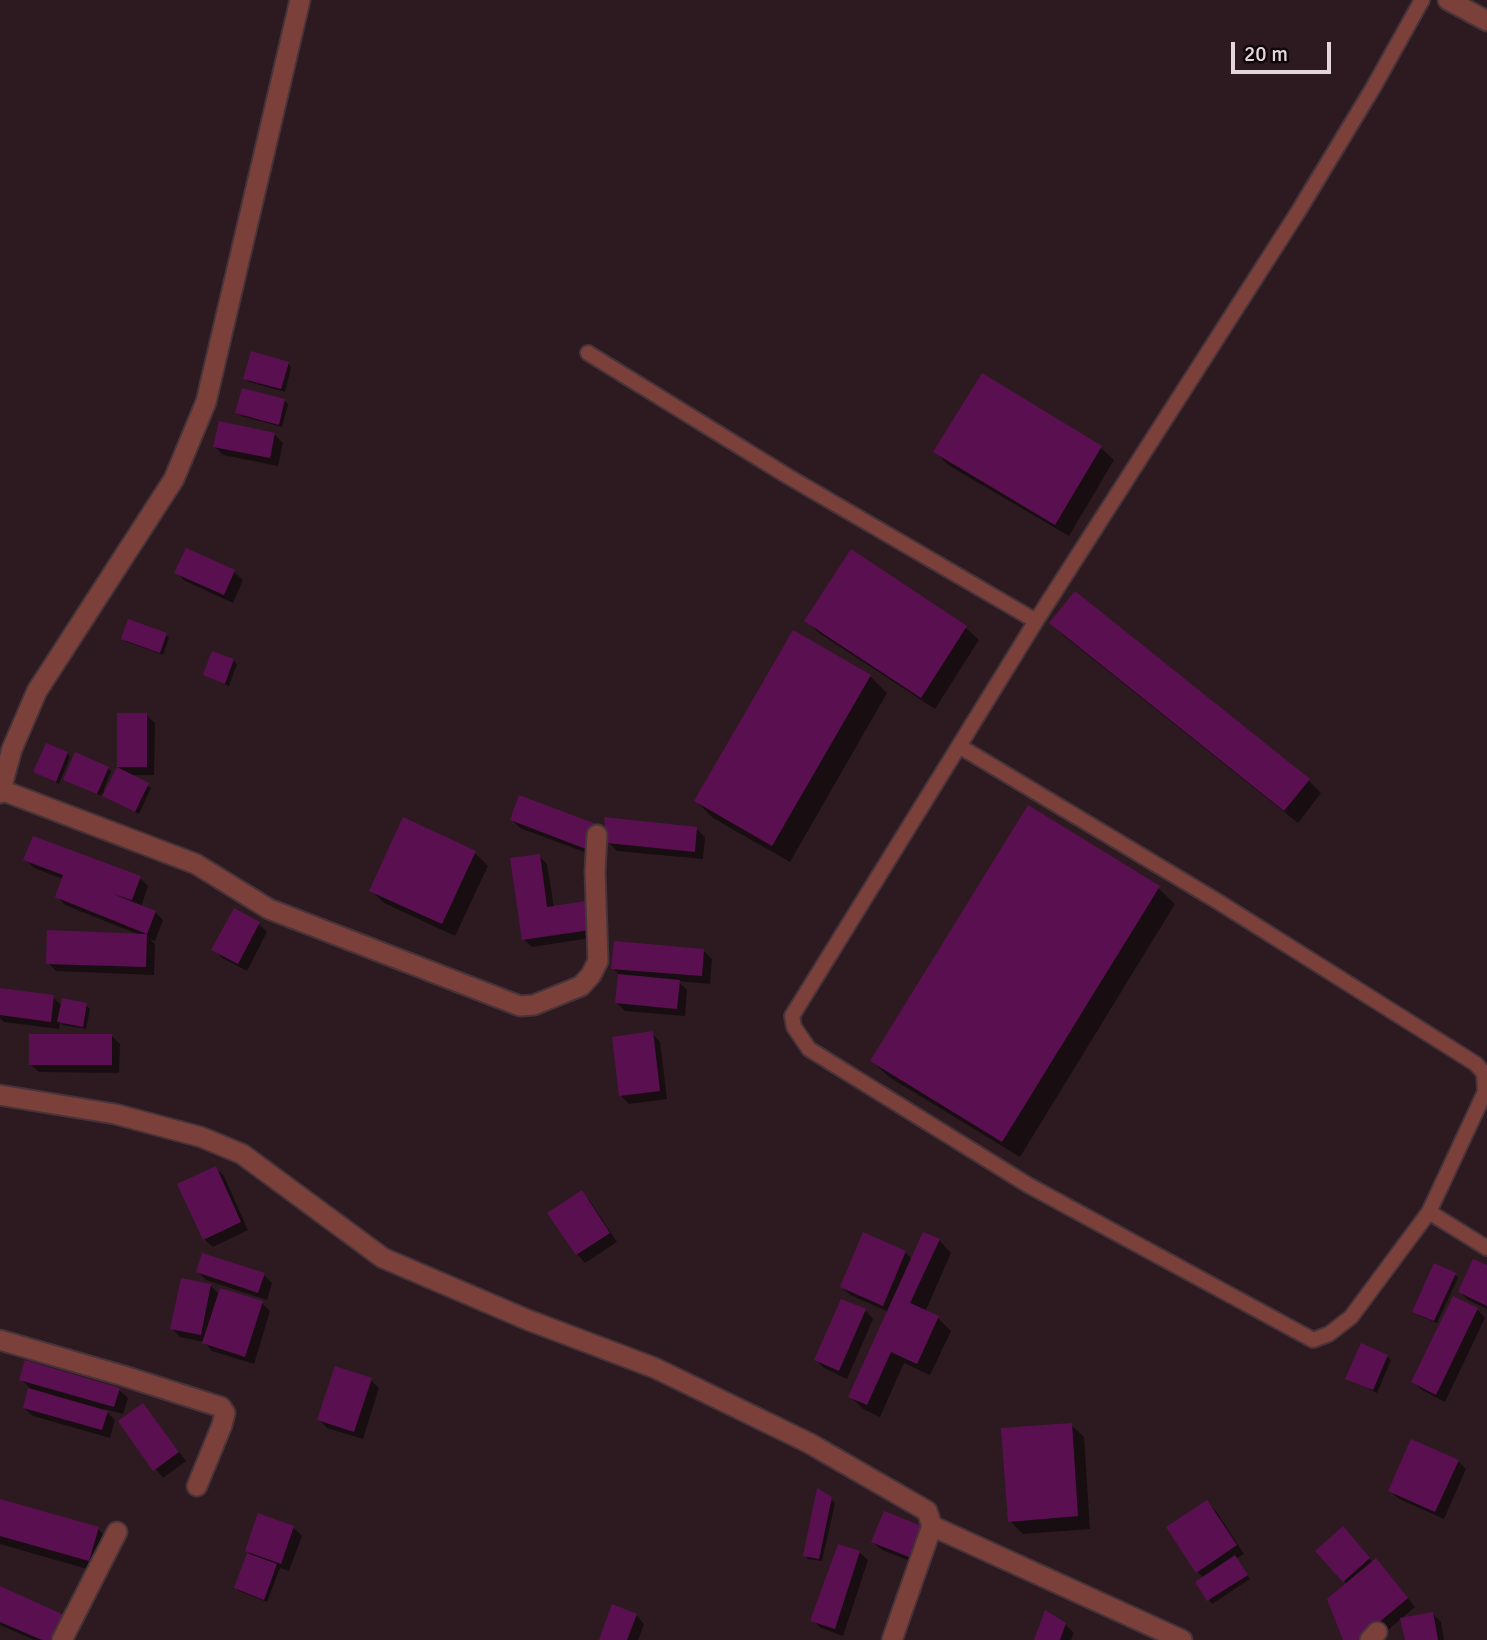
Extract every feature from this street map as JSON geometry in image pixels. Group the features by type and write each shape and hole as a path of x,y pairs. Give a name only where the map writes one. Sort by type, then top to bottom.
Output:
{"street":[{"path":"283,0 294,21"},
{"path":"300,0 206,402 174,479 37,691 12,749 0,792 195,864 269,909 520,1006 534,1005 581,986 598,961 595,871 597,835"},
{"path":"1448,0 1487,21"},
{"path":"0,1095 115,1114 201,1137 242,1154 383,1258 528,1320 655,1368 809,1443 927,1511 932,1526 892,1640"},
{"path":"0,1340 220,1407 225,1413 222,1425 197,1486"},
{"path":"932,1526 1182,1640"},
{"path":"62,1640 117,1532"}],"lane":[{"path":"959,746 1217,901 1476,1064 1484,1073 1485,1092 1429,1212 1351,1317 1329,1334 1313,1340 1028,1185 809,1049 794,1027 792,1016 1036,621 1298,212 1373,88 1422,0"},
{"path":"588,353 789,477 1036,621"},
{"path":"1429,1212 1487,1248"}],"building":[{"path":"251,351 289,362 281,389 243,379"},
{"path":"982,373 1102,446 1055,525 933,452"},
{"path":"242,388 285,399 279,425 235,413"},
{"path":"219,421 275,433 270,458 213,447"},
{"path":"186,548 235,570 224,595 174,573"},
{"path":"851,549 967,626 921,698 804,621"},
{"path":"1075,591 1310,779 1284,811 1049,623"},
{"path":"128,619 167,633 160,653 121,639"},
{"path":"793,630 871,675 772,846 694,801"},
{"path":"212,651 234,659 225,684 203,675"},
{"path":"117,713 147,713 147,767 117,767"},
{"path":"46,743 68,752 56,782 33,772"},
{"path":"75,752 109,767 97,794 63,780"},
{"path":"117,767 149,783 135,812 102,796"},
{"path":"519,795 596,824 586,849 510,820"},
{"path":"1028,805 1160,886 1002,1142 870,1061"},
{"path":"403,817 476,851 442,924 369,891"},
{"path":"604,817 697,827 695,852 607,843"},
{"path":"33,836 141,876 132,900 113,894 156,911 147,934 55,897 63,875 23,860"},
{"path":"540,854 547,907 586,901 590,930 522,940 510,858"},
{"path":"234,908 260,922 238,964 211,950"},
{"path":"47,930 147,934 146,967 46,964"},
{"path":"614,941 704,949 702,976 611,969"},
{"path":"618,974 680,980 677,1009 615,1003"},
{"path":"0,988 54,995 51,1022 0,1015"},
{"path":"62,998 87,1003 83,1027 57,1022"},
{"path":"653,1031 660,1091 619,1096 612,1037"},
{"path":"29,1034 112,1034 112,1065 29,1065"},
{"path":"216,1166 241,1222 203,1240 177,1184"},
{"path":"582,1190 610,1233 576,1255 547,1213"},
{"path":"863,1232 906,1251 883,1306 840,1287"},
{"path":"923,1232 940,1239 910,1303 939,1316 917,1364 891,1352 867,1405 848,1397"},
{"path":"202,1253 265,1273 258,1293 196,1272"},
{"path":"1473,1259 1487,1265 1487,1306 1458,1292"},
{"path":"1434,1263 1456,1273 1434,1321 1412,1312"},
{"path":"181,1278 211,1284 201,1335 170,1329"},
{"path":"220,1288 263,1301 245,1357 202,1343"},
{"path":"1453,1296 1478,1308 1436,1395 1411,1382"},
{"path":"841,1299 866,1309 839,1371 814,1360"},
{"path":"1361,1343 1388,1355 1373,1390 1345,1379"},
{"path":"25,1360 120,1388 114,1407 19,1380"},
{"path":"335,1366 372,1378 354,1432 317,1420"},
{"path":"28,1388 108,1411 102,1430 23,1408"},
{"path":"143,1403 179,1452 153,1471 118,1421"},
{"path":"1072,1423 1078,1516 1008,1522 1001,1428"},
{"path":"1411,1439 1459,1460 1435,1512 1388,1491"},
{"path":"817,1488 832,1497 819,1559 803,1556"},
{"path":"0,1499 99,1527 89,1561 0,1536"},
{"path":"1207,1500 1237,1545 1196,1573 1166,1527"},
{"path":"884,1511 922,1526 909,1557 871,1542"},
{"path":"258,1513 294,1526 281,1564 245,1551"},
{"path":"1343,1526 1370,1558 1343,1582 1315,1551"},
{"path":"838,1544 860,1551 835,1629 810,1621"},
{"path":"247,1553 277,1564 264,1600 234,1588"},
{"path":"1235,1555 1248,1575 1207,1601 1195,1582"},
{"path":"1376,1558 1408,1598 1358,1640 1343,1640 1327,1599"},
{"path":"0,1586 64,1615 53,1640 42,1640 0,1622"},
{"path":"612,1604 637,1614 627,1640 599,1640"},
{"path":"1045,1610 1066,1623 1060,1640 1034,1640"},
{"path":"1433,1612 1438,1640 1405,1640 1400,1618"}]}
